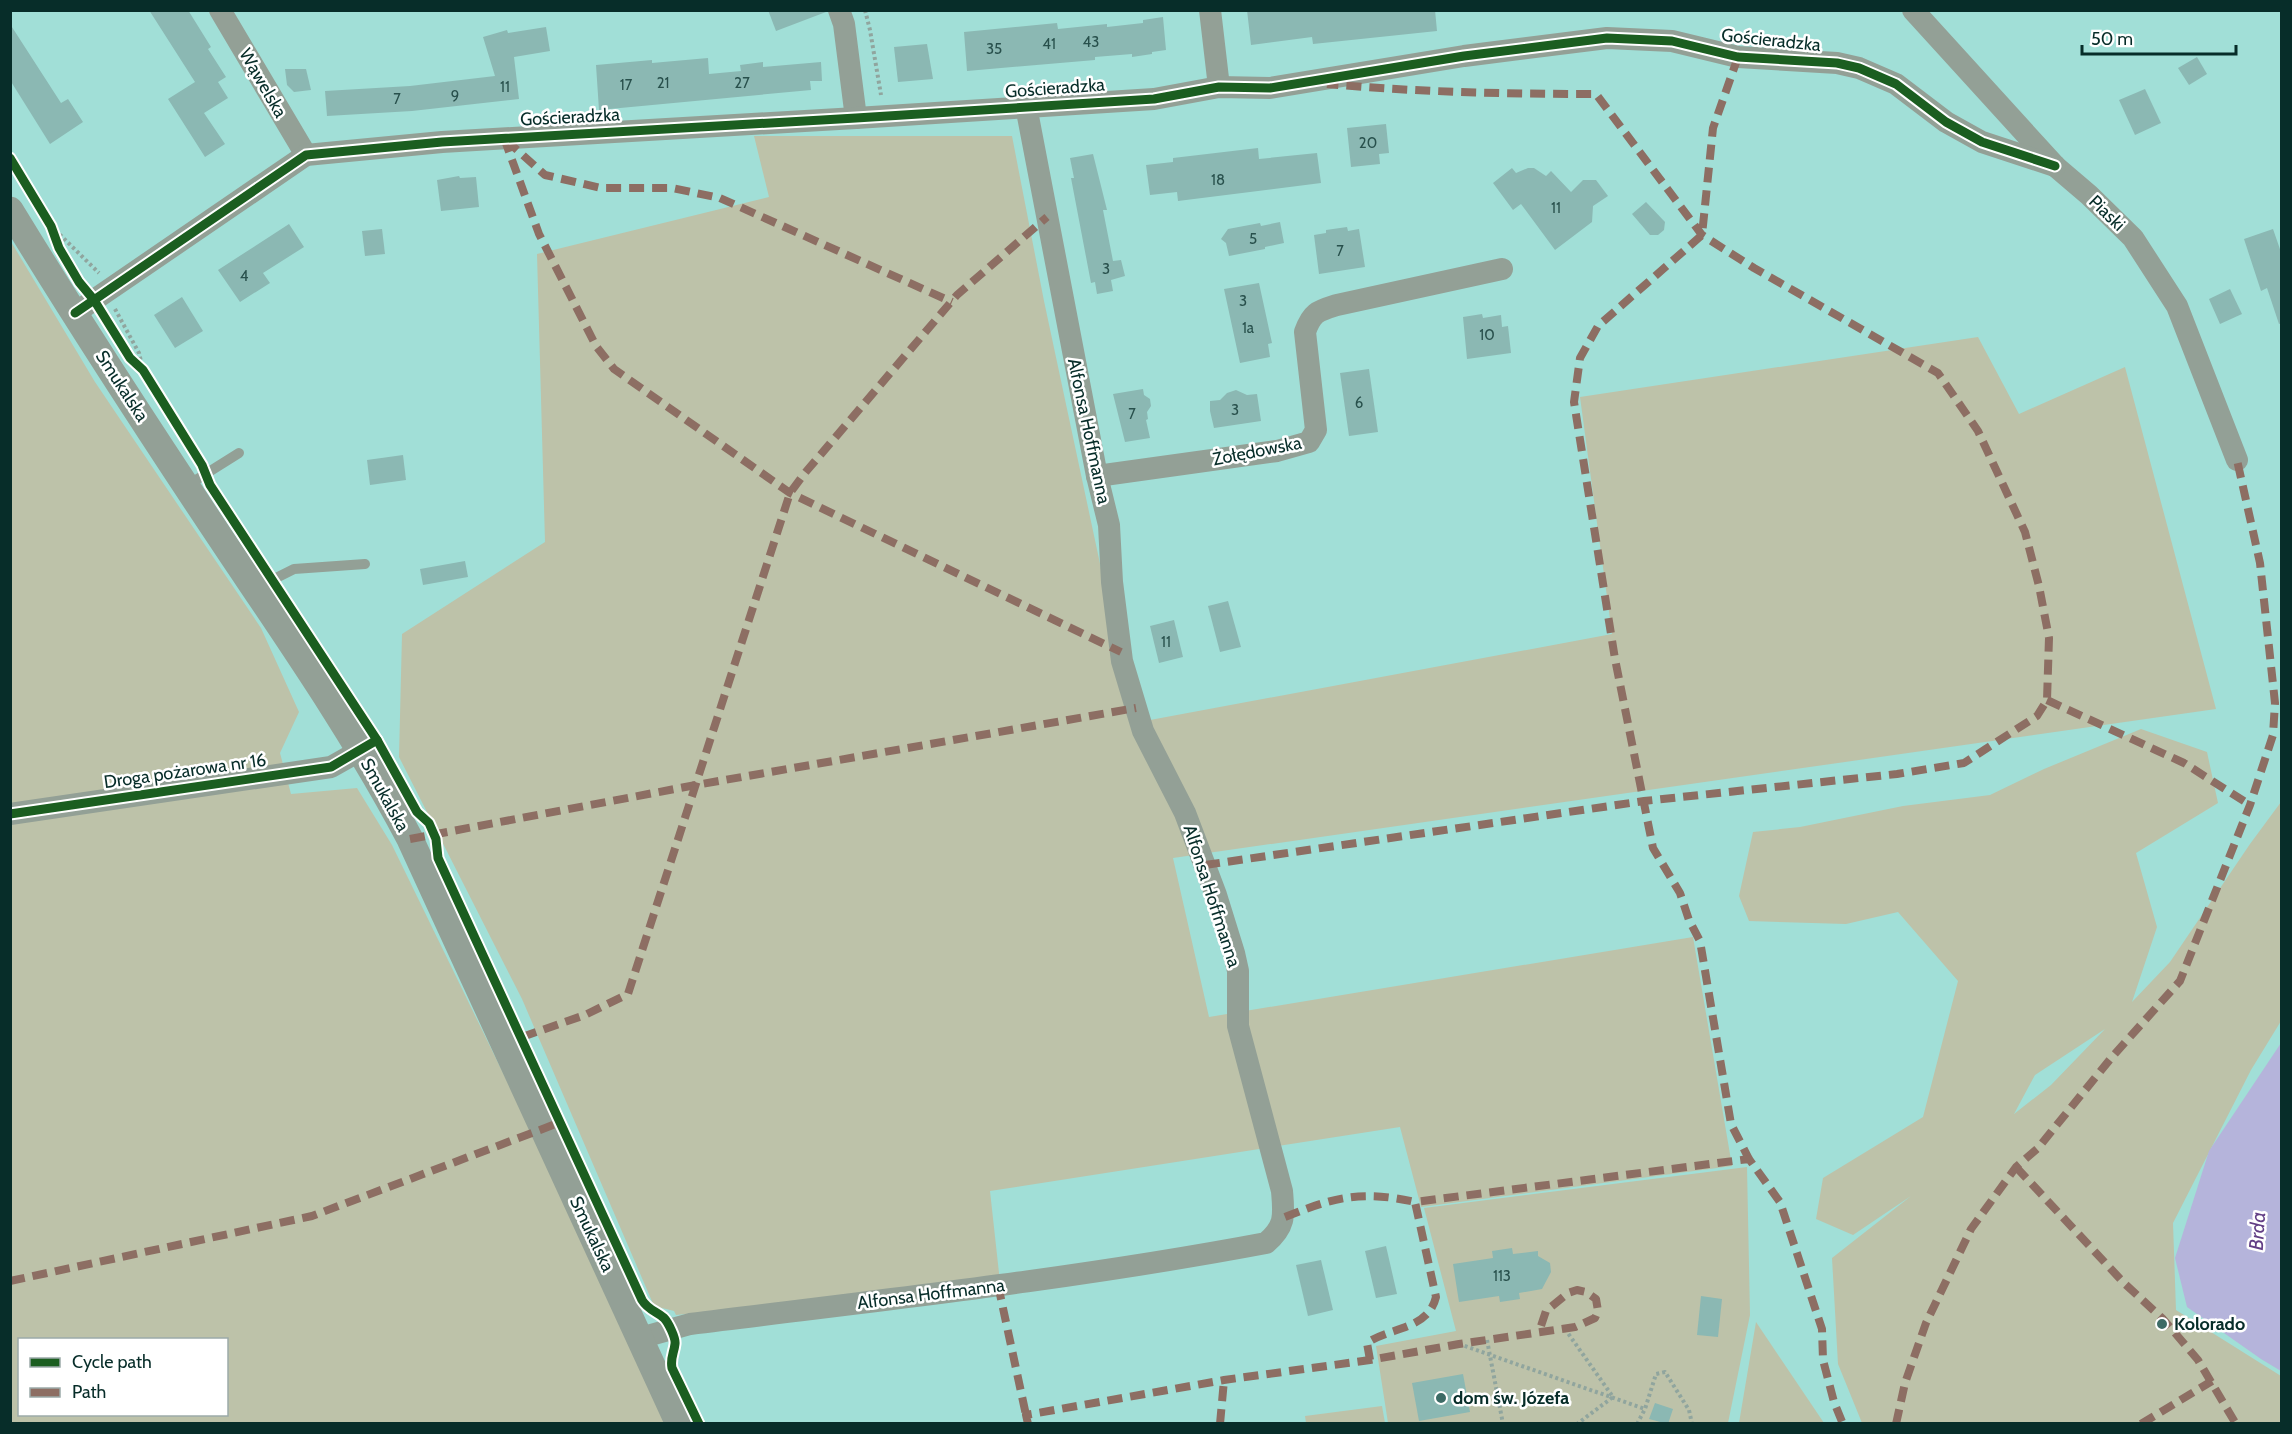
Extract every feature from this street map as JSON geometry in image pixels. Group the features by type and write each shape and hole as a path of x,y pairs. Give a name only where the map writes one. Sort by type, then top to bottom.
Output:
{"street":[{"path":"839,10 844,24 856,118"},
{"path":"1210,10 1219,87"},
{"name":"Piaski","path":"1913,10 2055,166 2133,238 2177,306 2237,460"},
{"name":"Wąwelska","path":"227,13 306,155"},
{"name":"Gościeradzka","path":"75,313 306,155 442,142 1154,99 1219,87 1270,88 1464,56 1607,38 1672,41 1738,57 1837,63 1859,68 1896,84 1946,122 1982,142 2055,166"},
{"name":"Alfonsa Hoffmanna","path":"640,1338 690,1324 1167,1262 1266,1243 1277,1234 1285,1217 1282,1191 1238,1026 1238,971 1234,953 1216,896 1185,813 1143,731 1122,661 1109,525 1097,476 1026,106"},
{"name":"Smukalska","path":"10,210 361,750 410,839 680,1424"},
{"name":"Żołędowska","path":"1097,476 1277,451 1309,442 1316,430 1305,332 1310,318 1318,311 1337,305 1502,269"},
{"name":"Droga pożarowa nr 16","path":"10,814 331,767 361,750"}],"lane":[{"path":"188,485 239,453"},
{"path":"257,591 294,569 365,564"}],"path":[{"path":"864,10 870,30 882,116"},
{"path":"51,226 59,248"},
{"path":"130,358 143,370"},
{"path":"1565,1329 1613,1397"},
{"path":"1487,1340 1503,1424"},
{"path":"1459,1344 1645,1409"},
{"path":"1637,1424 1645,1409 1656,1374 1665,1372 1689,1410 1692,1424"},
{"path":"1577,1424 1613,1397"}],"green space":[{"path":"754,136 1012,136 1044,301 1134,723 1612,634 1580,397 1978,337 2019,414 2125,367 2216,709 1173,858 1209,1017 1693,937 1732,1166 1421,1207 1400,1127 990,1191 1000,1282 676,1315 674,1311 654,1306 522,999 399,757 402,634 545,542 537,254 769,197"},
{"path":"10,240 95,382 261,628 299,712 280,753 291,794 357,788 392,845 636,1346 664,1423 11,1423"},
{"path":"2141,729 2207,752 2218,803 2136,853 2157,927 2132,1002 2170,962 2281,802 2281,1021 2251,1070 2173,1223 2176,1310 2281,1376 2281,1423 1862,1423 1838,1364 1832,1258 1911,1196 1853,1235 1816,1219 1823,1178 1923,1117 1958,981 1898,912 1846,924 1749,921 1739,896 1753,832 1800,827 1903,806 1990,795 2044,769","holes":["2105,1029 2051,1085 2014,1114 2035,1075"]},
{"path":"1747,1167 1750,1315 1728,1423 1388,1423 1376,1346 1456,1331 1424,1208"},
{"path":"1756,1322 1824,1423 1739,1423"},
{"path":"1382,1406 1385,1423 1306,1423 1305,1416"}],"water":[{"name":"Brda","path":"2281,1043 2281,1371 2187,1307 2175,1258 2209,1151"}],"building":[{"path":"149,10 188,10 211,47 208,49 226,77 218,82 228,98 204,113 225,144 205,157 168,99 195,82"},
{"path":"768,10 825,10 826,12 776,31"},
{"path":"1247,10 1435,10 1437,31 1313,44 1312,37 1251,45"},
{"path":"1163,17 1166,50 1152,52 1152,54 1132,57 1132,54 1095,57 1095,60 967,71 964,32 1057,23 1058,29 1107,24 1107,27 1143,23 1143,20"},
{"path":"10,24 61,103 68,99 83,122 50,144 10,80"},
{"path":"546,27 550,51 514,57 519,99 412,111 327,116 325,91 410,86 495,76 483,37 507,30 508,33"},
{"path":"927,44 933,79 898,82 894,47"},
{"path":"2197,57 2207,74 2189,85 2178,68"},
{"path":"708,58 709,74 741,71 740,65 763,62 763,67 821,62 822,81 810,81 811,90 599,110 596,65"},
{"path":"285,69 306,69 311,90 294,92 287,85"},
{"path":"2145,89 2161,123 2135,135 2119,100"},
{"path":"1386,124 1389,153 1379,154 1380,164 1351,167 1347,128"},
{"path":"1258,148 1259,159 1317,153 1321,183 1178,201 1177,192 1150,195 1146,165 1173,162 1173,158"},
{"path":"1093,154 1107,210 1103,210 1113,261 1121,260 1125,276 1111,280 1113,291 1097,294 1095,282 1091,283 1071,178 1074,178 1070,158"},
{"path":"1512,168 1516,173 1534,168 1546,176 1551,171 1571,192 1583,180 1596,180 1608,196 1593,206 1592,222 1555,250 1521,204 1513,210 1493,183"},
{"path":"459,176 460,178 476,177 479,207 441,211 437,180"},
{"path":"1646,202 1665,222 1664,230 1658,235 1650,235 1632,214"},
{"path":"1280,222 1284,243 1265,247 1265,249 1229,256 1226,243 1221,239 1228,229"},
{"path":"289,224 304,247 263,273 270,283 240,302 218,270"},
{"path":"1347,227 1348,231 1359,229 1365,267 1319,274 1314,235 1326,233 1326,230"},
{"path":"382,229 385,254 365,256 362,231"},
{"path":"2273,229 2282,255 2282,323 2279,324 2267,288 2261,291 2244,239"},
{"path":"1259,283 1272,343 1268,344 1270,357 1240,363 1224,289"},
{"path":"2230,289 2242,314 2220,324 2209,299"},
{"path":"182,297 203,331 175,348 154,315"},
{"path":"1482,314 1483,318 1501,315 1502,327 1508,326 1511,353 1467,359 1463,317"},
{"path":"1369,369 1378,432 1349,436 1340,373"},
{"path":"1143,389 1144,395 1150,399 1151,406 1146,420 1150,438 1125,442 1113,394"},
{"path":"1236,390 1247,395 1257,394 1261,421 1214,428 1210,401 1220,400 1227,393"},
{"path":"403,455 406,480 370,485 367,460"},
{"path":"465,561 468,577 423,585 420,569"},
{"path":"1228,601 1241,647 1220,652 1208,606"},
{"path":"1174,620 1183,657 1159,663 1150,626"},
{"path":"1386,1246 1397,1294 1376,1298 1365,1251"},
{"path":"1512,1248 1513,1254 1538,1251 1538,1256 1550,1263 1551,1272 1542,1289 1519,1293 1520,1299 1500,1302 1499,1296 1459,1302 1453,1264 1493,1258 1492,1251"},
{"path":"1321,1260 1333,1310 1308,1316 1296,1265"},
{"path":"1701,1296 1722,1299 1718,1337 1697,1335"},
{"name":"dom św. Józefa","path":"1463,1374 1470,1412 1419,1421 1412,1383"},
{"path":"1655,1403 1673,1409 1668,1424 1649,1419"}],"marked path":[{"path":"1738,57 1713,128 1702,235 1598,326 1580,358 1574,402 1615,659 1653,848 1680,893 1689,920 1700,941 1731,1124 1749,1159"},
{"path":"1205,865 1644,801 1897,774 1964,763 2037,716 2047,700 2049,638 2025,532 1978,431 1938,373 1754,268 1702,235 1596,94 1462,92 1327,84"},
{"path":"504,138 539,234 596,346 614,369 790,493 1121,652"},
{"path":"506,140 545,175 601,188 672,188 720,198 952,302"},
{"path":"522,1037 585,1015 628,994 790,493 957,295 1047,217"},
{"path":"1896,1424 1905,1383 1926,1323 1971,1229 2016,1167 2038,1148 2112,1057 2180,981 2250,805 2273,735 2275,703 2260,563 2237,460"},
{"path":"2047,700 2184,763 2250,805"},
{"path":"410,839 696,785 1136,708"},
{"path":"10,1281 312,1216 561,1122"},
{"path":"1370,1360 1367,1343 1417,1322 1432,1308 1436,1297 1415,1202 1749,1159 1780,1202 1822,1329 1823,1360 1834,1402 1843,1424"},
{"path":"2016,1167 2124,1283 2163,1319 2198,1360 2236,1424"},
{"path":"1285,1217 1334,1200 1363,1196 1379,1196 1415,1202"},
{"path":"998,1285 1026,1415"},
{"path":"1028,1424 1026,1415 1224,1380 1370,1360 1575,1327 1595,1318 1598,1311 1596,1299 1586,1292 1577,1290 1568,1293 1546,1311 1539,1332"},
{"path":"1220,1424 1224,1380"},
{"path":"2141,1424 2212,1381"}],"cycle path":[{"path":"75,313 306,155 442,142 1154,99 1219,87 1270,88 1464,56 1607,38 1672,41 1738,57 1837,63 1859,68 1896,84 1946,122 1982,142 2055,166"},
{"path":"10,158 51,226 59,248 79,282 94,300 130,358 143,370 202,465 210,485 377,740 417,812 429,823 436,839 438,858 642,1300 668,1323 675,1341 672,1368 699,1424"},
{"path":"10,814 331,767 377,740"}],"place":[{"name":"Kolorado","path":"2162,1324"},
{"name":"dom św. Józefa","path":"1441,1398"}]}
